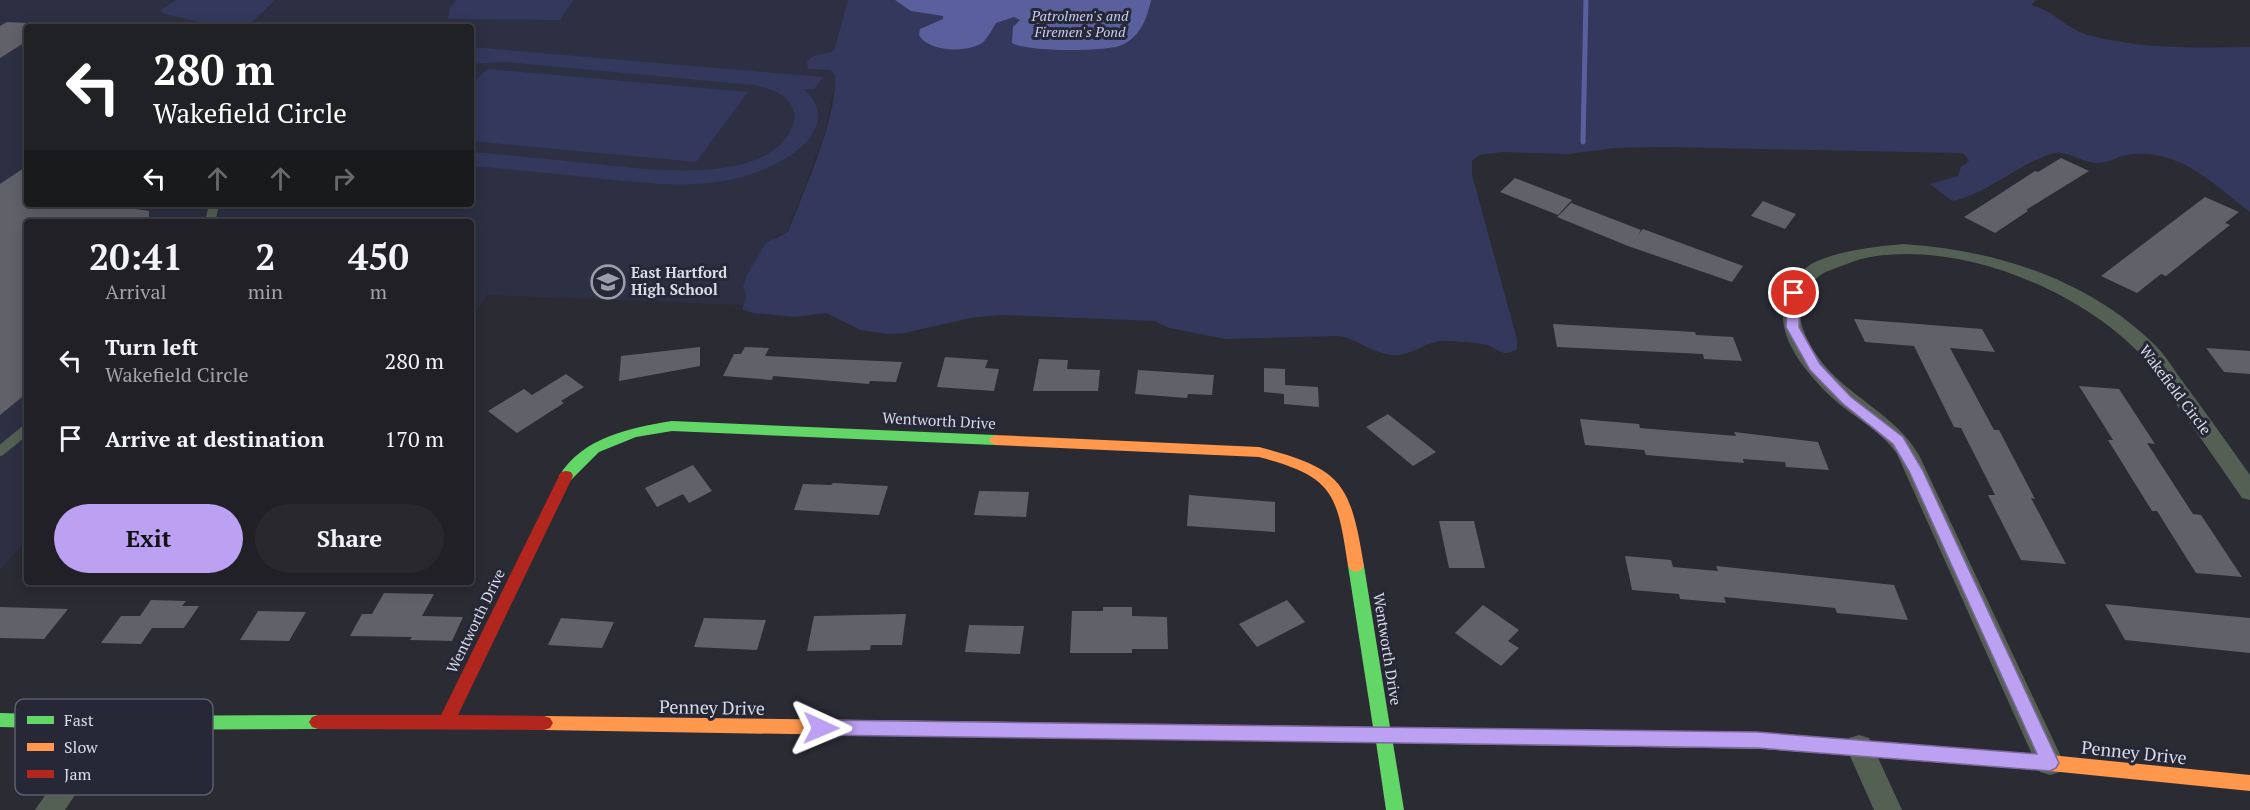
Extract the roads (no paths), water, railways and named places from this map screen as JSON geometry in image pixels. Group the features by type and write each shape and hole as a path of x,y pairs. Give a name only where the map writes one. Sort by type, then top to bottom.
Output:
{"street":[{"name":"Wakefield Circle","path":"2050,763 1916,471 1898,440 1846,400 1815,367 1792,327 1794,293 1813,270 1842,256 1886,251 1932,251 1980,258 2052,283 2114,320 2150,352 2250,492"},
{"name":"Wentworth Drive","path":"446,722 563,479 594,448 633,432 672,426 1259,452 1299,461 1334,483 1348,513 1395,810"},
{"name":"Penney Drive","path":"0,720 15,720"},
{"name":"Penney Drive","path":"213,723 446,722 1757,740 2050,763 2250,783"},
{"path":"1859,747 1888,810"},
{"path":"49,810 60,795"}],"lane":[{"path":"0,451 24,431"}],"water":[{"name":"Patrolmen's and Firemen's Pond","path":"895,0 1151,0 1142,26 1129,41 1114,47 1067,50 1033,48 1012,43 1013,27 1020,20 1014,17 996,23 984,41 975,46 958,49 939,48 924,41 919,35 920,29 943,19 943,16 911,11"}],"waterway":[{"path":"1583,142 1586,0"}],"place":[{"name":"East Hartford High School","path":"608,282"}]}
